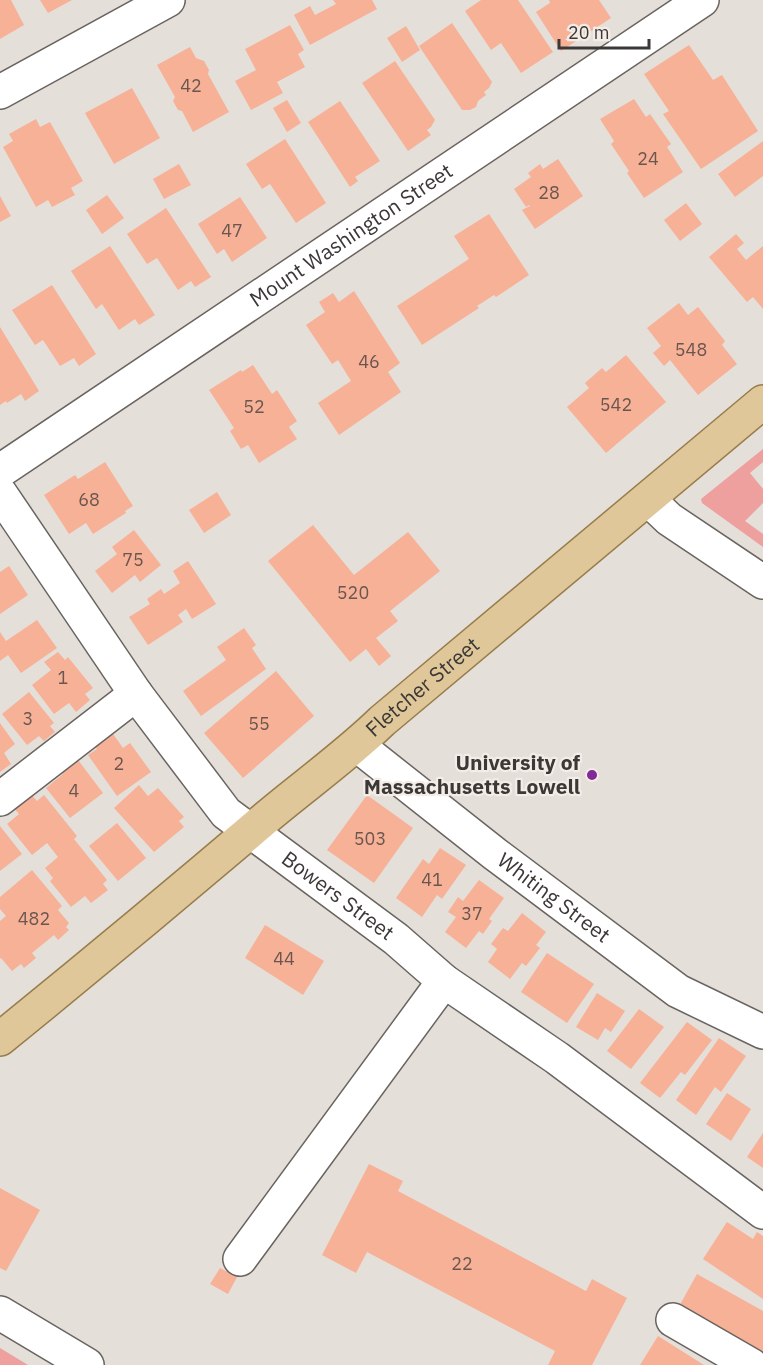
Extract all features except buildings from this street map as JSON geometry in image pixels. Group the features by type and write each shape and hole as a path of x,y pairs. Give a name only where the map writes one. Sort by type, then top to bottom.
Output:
{"main road":[{"name":"Fletcher Street","path":"0,1039 357,745 391,713 763,402"}],"street":[{"path":"0,92 168,0"},
{"name":"Mount Washington Street","path":"0,471 702,0"},
{"name":"Bowers Street","path":"0,493 136,694 226,813 396,939 444,981 557,1058 763,1212"},
{"path":"648,499 669,519 763,582"},
{"path":"0,799 136,694"},
{"name":"Whiting Street","path":"357,745 495,854 678,991 763,1032"},
{"path":"240,1259 444,981"},
{"path":"0,1313 87,1365"},
{"path":"674,1320 751,1365"}],"shaded area":[{"path":"763,449 763,462 750,473 763,489 763,503 745,521 763,534 763,547 702,503 701,499"},
{"path":"0,1348 28,1365 0,1365"}],"place":[{"name":"University of Massachusetts Lowell","path":"592,775"}]}
